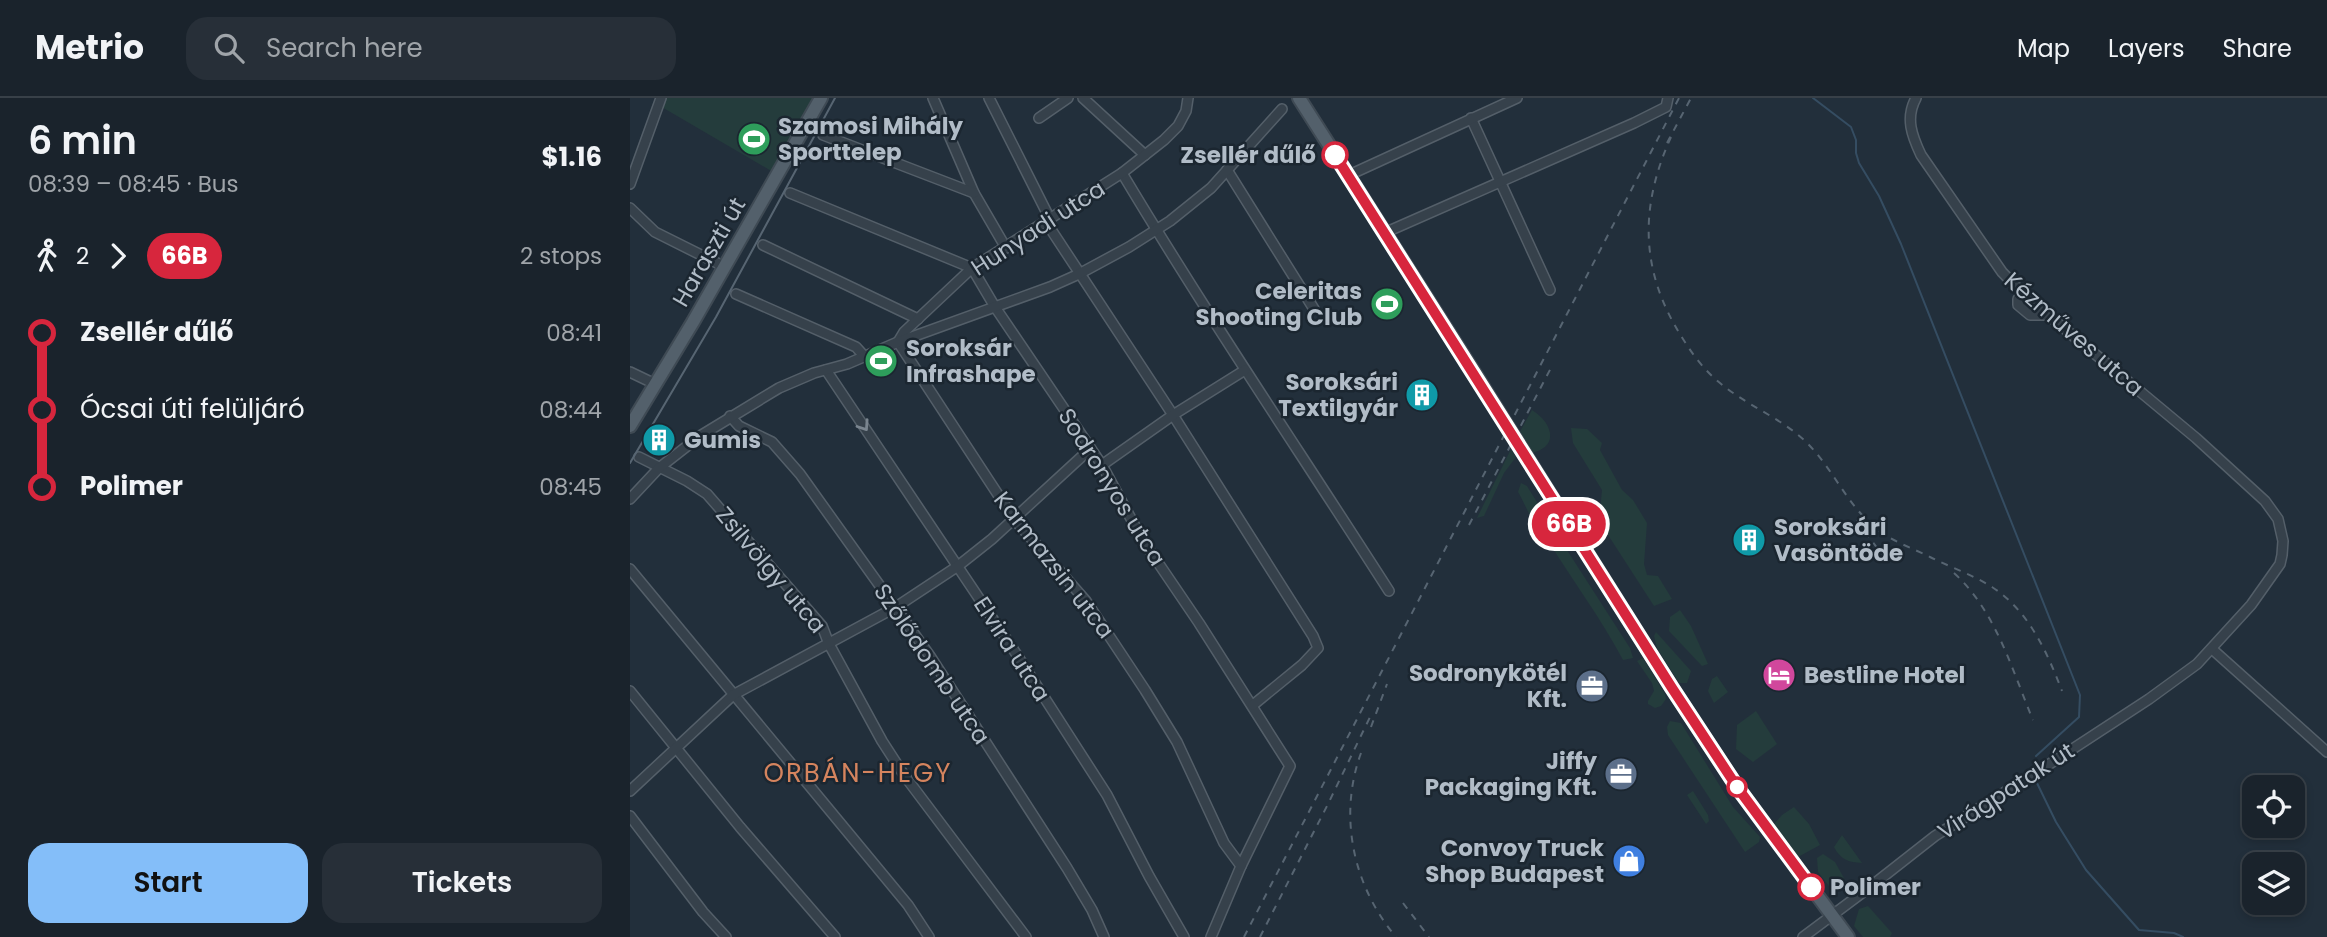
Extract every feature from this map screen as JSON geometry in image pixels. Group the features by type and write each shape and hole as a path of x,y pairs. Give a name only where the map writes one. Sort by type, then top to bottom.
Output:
{"main road":[{"name":"Haraszti út","path":"630,426 821,98"},
{"path":"1299,98 1672,688 1737,787 1847,937"}],"street":[{"path":"630,184 661,98"},
{"path":"933,98 974,193 1006,248"},
{"path":"989,98 1048,220 1079,274 1173,415 1313,636 1318,648 1302,665 1253,705"},
{"path":"1039,118 1068,98"},
{"path":"1083,98 1145,155"},
{"name":"Hunyadi utca","path":"630,499 659,468 730,416 779,388 898,342 904,332 972,268 1122,173 1145,155 1178,126 1186,111 1188,98"},
{"path":"1347,176 1517,98"},
{"path":"1391,230 1666,107 1668,98"},
{"name":"Kézműves utca","path":"1916,98 1910,120 1913,137 1921,155 2002,272 2024,295 2018,299 2018,305 2030,315 2048,315 2196,438 2265,501 2278,519"},
{"path":"898,342 1079,274 1156,229 1192,204 1282,109"},
{"path":"1471,118 1549,290"},
{"path":"823,135 974,193"},
{"path":"1227,170 1314,309"},
{"path":"1122,173 1245,370 1284,426 1389,591"},
{"path":"790,193 972,268"},
{"path":"630,208 648,228 662,237 725,267"},
{"path":"763,246 918,319"},
{"name":"Sodronyos utca","path":"972,268 995,307 1102,464 1142,539 1253,705 1290,766 1241,866"},
{"path":"736,294 856,347 865,357"},
{"name":"Karmazsin utca","path":"898,342 1014,519 1086,601 1145,690 1177,742 1224,843 1241,866"},
{"name":"Elvira utca","path":"826,370 1107,795 1184,937"},
{"path":"1102,464 1245,370"},
{"path":"630,372 655,384"},
{"name":"Szőlődomb utca","path":"730,416 739,426 772,442 781,450 896,607 1067,868 1092,910 1104,937"},
{"path":"630,791 733,695 896,607 958,566 1090,449"},
{"path":"639,457 659,468"},
{"name":"Zsilvölgy utca","path":"659,468 707,494 822,626 829,644 882,741 904,775 1026,937"},
{"name":"Virágpatak út","path":"1803,937 1935,836 2048,765 2197,664 2251,605 2280,564 2283,541 2278,519"},
{"path":"630,569 903,900 929,937"},
{"path":"2212,649 2327,752"},
{"path":"630,691 740,827 835,937"},
{"path":"630,816 703,912 726,937"},
{"path":"1211,937 1241,866"}],"green space":[{"name":"Szamosi Mihály Sporttelep","path":"664,98 814,98 773,172 660,106"},
{"path":"1532,410 1545,422 1550,434 1546,446 1530,453 1518,435"},
{"path":"1571,428 1587,429 1602,443 1600,450 1622,490 1633,500 1647,523 1644,564 1647,575 1658,576 1672,599 1654,606 1599,521 1602,490 1573,443"},
{"path":"1511,449 1516,457 1504,473 1484,516 1477,518"},
{"path":"1521,483 1527,486 1548,520 1540,527 1518,492"},
{"path":"1556,533 1630,648 1633,658 1623,660 1547,539"},
{"path":"1680,610 1691,626 1708,664 1702,666 1669,631 1670,617"},
{"path":"1656,632 1691,671 1687,683 1679,683 1657,648 1654,636"},
{"path":"1643,658 1665,694 1666,699 1661,706 1655,708 1648,704 1654,691 1652,683 1637,661"},
{"path":"1717,676 1728,692 1714,703 1708,691 1712,679"},
{"path":"1756,711 1777,744 1753,762 1736,749 1737,725"},
{"path":"1670,721 1681,723 1733,807 1760,837 1759,842 1745,852 1668,735 1667,727"},
{"path":"1693,791 1708,815 1709,821 1706,824 1687,795"},
{"path":"1794,807 1809,824 1820,845 1798,857 1773,825"},
{"path":"1842,835 1862,863 1845,860 1839,855 1834,847"},
{"path":"1823,854 1835,862 1850,889 1832,890 1818,872 1817,858"},
{"path":"1868,906 1892,933 1890,937 1863,937 1854,926 1859,909"}],"waterway":[{"path":"1813,98 1851,127 1859,163 1879,196 1901,244 2080,695 2079,717 2036,756"},
{"path":"2035,779 2056,822 2086,870 2139,930 2174,933 2183,937"}],"tram line":[{"path":"630,463 716,317 835,98"}],"railway":[{"path":"1244,937 1679,98"},
{"path":"1667,143 1691,98"},
{"path":"1671,137 1653,189 1649,240 1658,289 1691,351 1720,383 1804,440 1859,512 1882,533 1977,579 2005,597 2035,633 2062,691"},
{"path":"1469,525 1553,364"},
{"path":"1857,520 1885,559"},
{"path":"1954,573 1969,588 1992,623 2033,720"},
{"path":"1371,727 1387,684"},
{"path":"1260,937 1371,715"},
{"path":"1361,753 1351,801 1354,850 1369,896 1396,937"},
{"path":"1403,903 1429,937"}],"bus line":[{"name":"66B","path":"1335,155 1672,688 1737,787 1811,887"}],"place":[{"name":"Szamosi Mihály Sporttelep","path":"754,139"},
{"name":"Zsellér dűlő","path":"1335,155"},
{"name":"Celeritas Shooting Club","path":"1387,304"},
{"name":"Soroksár Infrashape","path":"881,361"},
{"name":"Soroksári Textilgyár","path":"1422,395"},
{"name":"Gumis","path":"659,440"},
{"name":"Soroksári Vasöntöde","path":"1749,540"},
{"name":"Bestline Hotel","path":"1779,675"},
{"name":"Sodronykötél Kft.","path":"1592,686"},
{"name":"Jiffy Packaging Kft.","path":"1621,774"},
{"name":"Convoy Truck Shop Budapest","path":"1629,861"},
{"name":"Polimer","path":"1811,887"}],"district":[{"name":"ORBÁN-HEGY","path":"858,773"}]}
